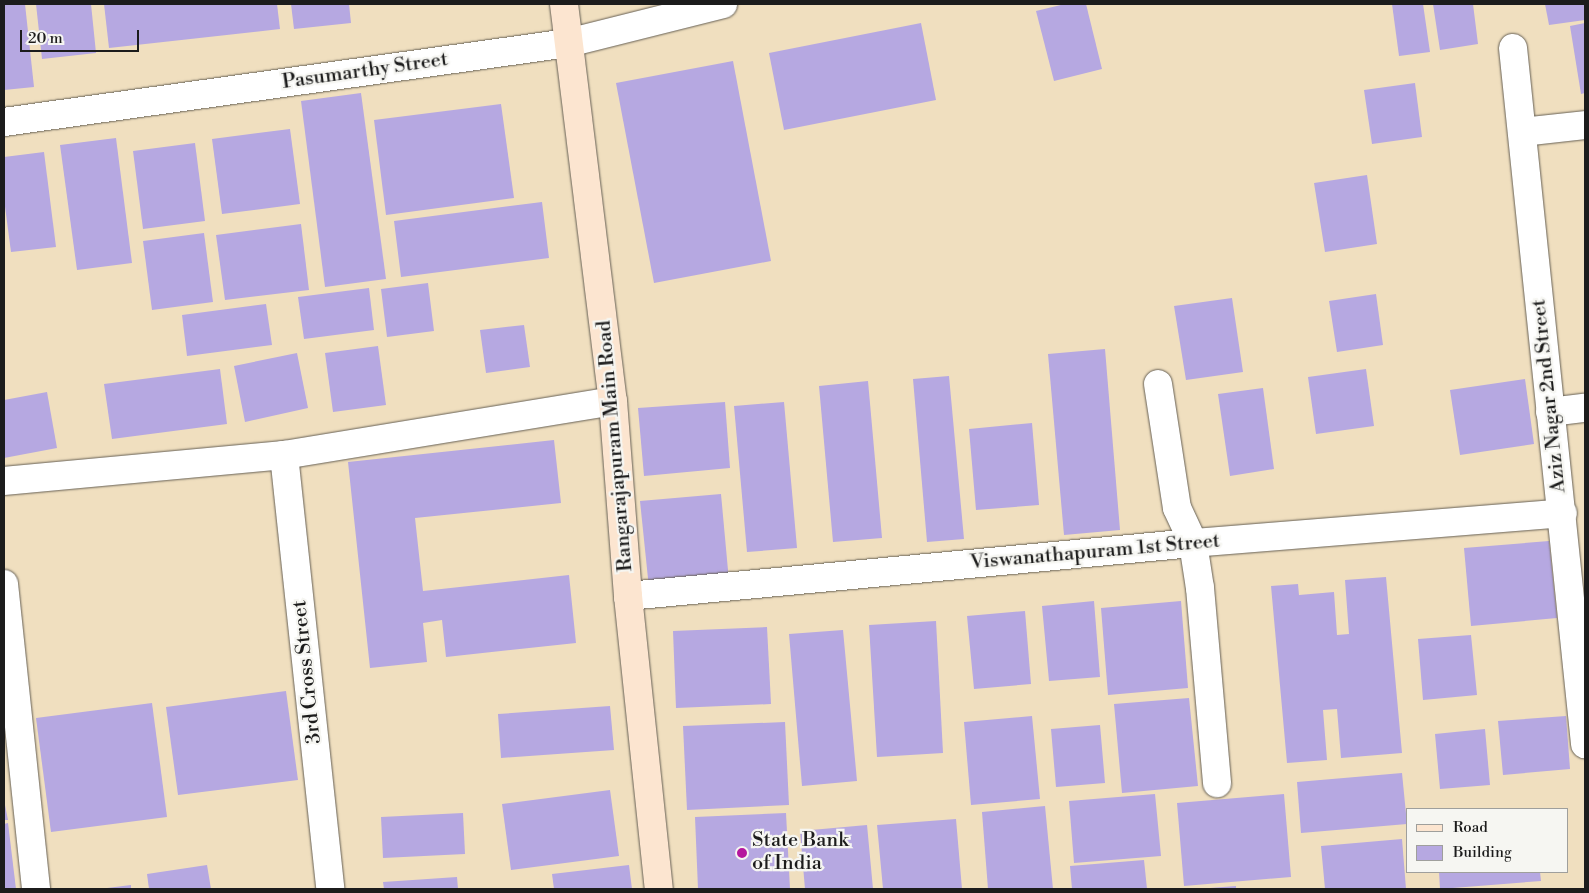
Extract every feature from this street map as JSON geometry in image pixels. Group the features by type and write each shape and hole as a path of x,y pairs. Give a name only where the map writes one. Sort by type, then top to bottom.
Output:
{"main road":[{"name":"Rangarajapuram Main Road","path":"564,4 613,401 628,596 659,889"}],"street":[{"name":"Pasumarthy Street","path":"4,122 568,42 723,4"},
{"name":"Aziz Nagar 2nd Street","path":"1513,48 1550,412 1563,513 1583,704 1585,744"},
{"path":"1522,132 1585,125"},
{"path":"1158,384 1177,508 1192,543 1200,588 1218,783"},
{"path":"4,481 284,455 613,401"},
{"path":"1550,412 1585,408"},
{"name":"3rd Cross Street","path":"284,455 330,889"},
{"name":"Viswanathapuram 1st Street","path":"628,596 1192,543 1563,513"},
{"path":"4,584 36,889"}],"building":[{"path":"4,4 25,4 34,87 4,90"},
{"path":"36,4 91,4 96,53 42,59"},
{"path":"104,4 277,4 280,29 109,48"},
{"path":"291,4 349,4 351,23 294,29"},
{"path":"1065,4 1086,4 1102,69 1054,81 1036,11"},
{"path":"1392,4 1423,4 1430,52 1399,56"},
{"path":"1433,4 1473,4 1478,44 1440,50"},
{"path":"1545,4 1585,4 1585,20 1549,25"},
{"path":"921,23 936,100 784,130 769,53"},
{"path":"1585,23 1585,93 1581,94 1570,26"},
{"path":"733,61 771,261 654,283 616,83"},
{"path":"1415,83 1422,137 1372,144 1364,90"},
{"path":"361,93 386,279 325,287 301,101"},
{"path":"501,104 514,198 386,215 374,120"},
{"path":"290,129 300,204 222,214 212,139"},
{"path":"116,138 132,263 77,270 60,145"},
{"path":"195,143 205,221 143,229 133,151"},
{"path":"44,152 56,247 11,252 4,199 4,157"},
{"path":"1367,175 1377,244 1325,252 1314,183"},
{"path":"542,202 549,258 401,277 394,221"},
{"path":"301,224 309,290 225,300 216,235"},
{"path":"204,233 213,302 152,310 143,241"},
{"path":"428,283 434,331 387,337 381,289"},
{"path":"369,288 374,330 304,339 298,297"},
{"path":"1376,294 1383,345 1337,352 1329,301"},
{"path":"1232,298 1243,372 1186,380 1174,306"},
{"path":"266,304 272,345 187,356 182,315"},
{"path":"524,325 530,367 486,373 480,330"},
{"path":"378,346 386,405 333,412 325,353"},
{"path":"1105,349 1120,530 1064,535 1048,354"},
{"path":"297,353 308,408 245,422 234,366"},
{"path":"220,369 227,424 112,439 104,384"},
{"path":"1366,369 1374,426 1316,434 1308,377"},
{"path":"949,376 964,539 927,542 913,379"},
{"path":"1525,379 1534,444 1460,455 1450,390"},
{"path":"868,381 882,538 833,542 819,386"},
{"path":"1263,388 1274,469 1230,476 1218,394"},
{"path":"47,392 57,448 4,458 4,400"},
{"path":"725,402 730,468 644,476 638,408"},
{"path":"784,402 797,548 747,552 734,406"},
{"path":"1032,423 1039,505 976,510 969,429"},
{"path":"554,440 561,503 415,518 423,591 569,575 576,643 446,657 442,620 423,623 427,662 370,668 348,462"},
{"path":"721,494 729,581 649,588 640,501"},
{"path":"1549,541 1557,618 1471,626 1464,548"},
{"path":"1386,577 1402,753 1341,758 1337,709 1323,710 1327,760 1287,763 1271,586 1298,584 1299,595 1334,592 1337,635 1349,634 1345,580"},
{"path":"1094,601 1100,677 1049,681 1042,606"},
{"path":"1181,601 1188,688 1108,695 1101,608"},
{"path":"1025,611 1031,684 974,689 967,616"},
{"path":"936,621 943,753 877,757 869,625"},
{"path":"767,627 771,704 676,708 673,631"},
{"path":"843,630 857,781 802,786 789,634"},
{"path":"1471,635 1477,695 1423,700 1418,639"},
{"path":"286,691 298,780 178,795 166,707"},
{"path":"1189,698 1198,786 1122,793 1114,704"},
{"path":"152,703 167,817 51,832 36,718"},
{"path":"610,706 614,750 501,758 498,714"},
{"path":"1032,716 1040,799 971,805 964,722"},
{"path":"1566,716 1570,769 1503,775 1498,721"},
{"path":"785,722 789,805 687,810 683,726"},
{"path":"1100,725 1105,783 1056,787 1051,729"},
{"path":"1485,729 1490,785 1440,789 1435,734"},
{"path":"1402,773 1406,824 1301,833 1297,782"},
{"path":"610,790 619,856 511,870 502,804"},
{"path":"1155,794 1161,856 1074,863 1069,801"},
{"path":"1284,794 1291,877 1184,886 1177,803"},
{"path":"4,800 8,820 4,820"},
{"path":"1045,806 1053,889 988,889 982,812"},
{"path":"463,813 465,854 383,858 381,817"},
{"name":"State Bank of India","path":"786,813 790,889 698,889 695,817"},
{"path":"956,819 962,889 883,889 877,825"},
{"path":"8,823 16,889 4,889 4,824"},
{"path":"867,825 873,889 805,889 800,831"},
{"path":"1402,839 1406,889 1325,889 1321,846"},
{"path":"1144,860 1147,889 1072,889 1070,866"},
{"path":"207,865 211,889 149,889 147,874"},
{"path":"629,865 632,889 554,889 552,874"},
{"path":"1439,873 1540,873 1541,881 1440,889"},
{"path":"457,877 458,889 384,889 383,882"},
{"path":"131,885 131,889 107,889 107,888"},
{"path":"1236,886 1236,889 1210,889 1210,888"}],"place":[{"name":"State Bank of India","path":"742,853"}]}
